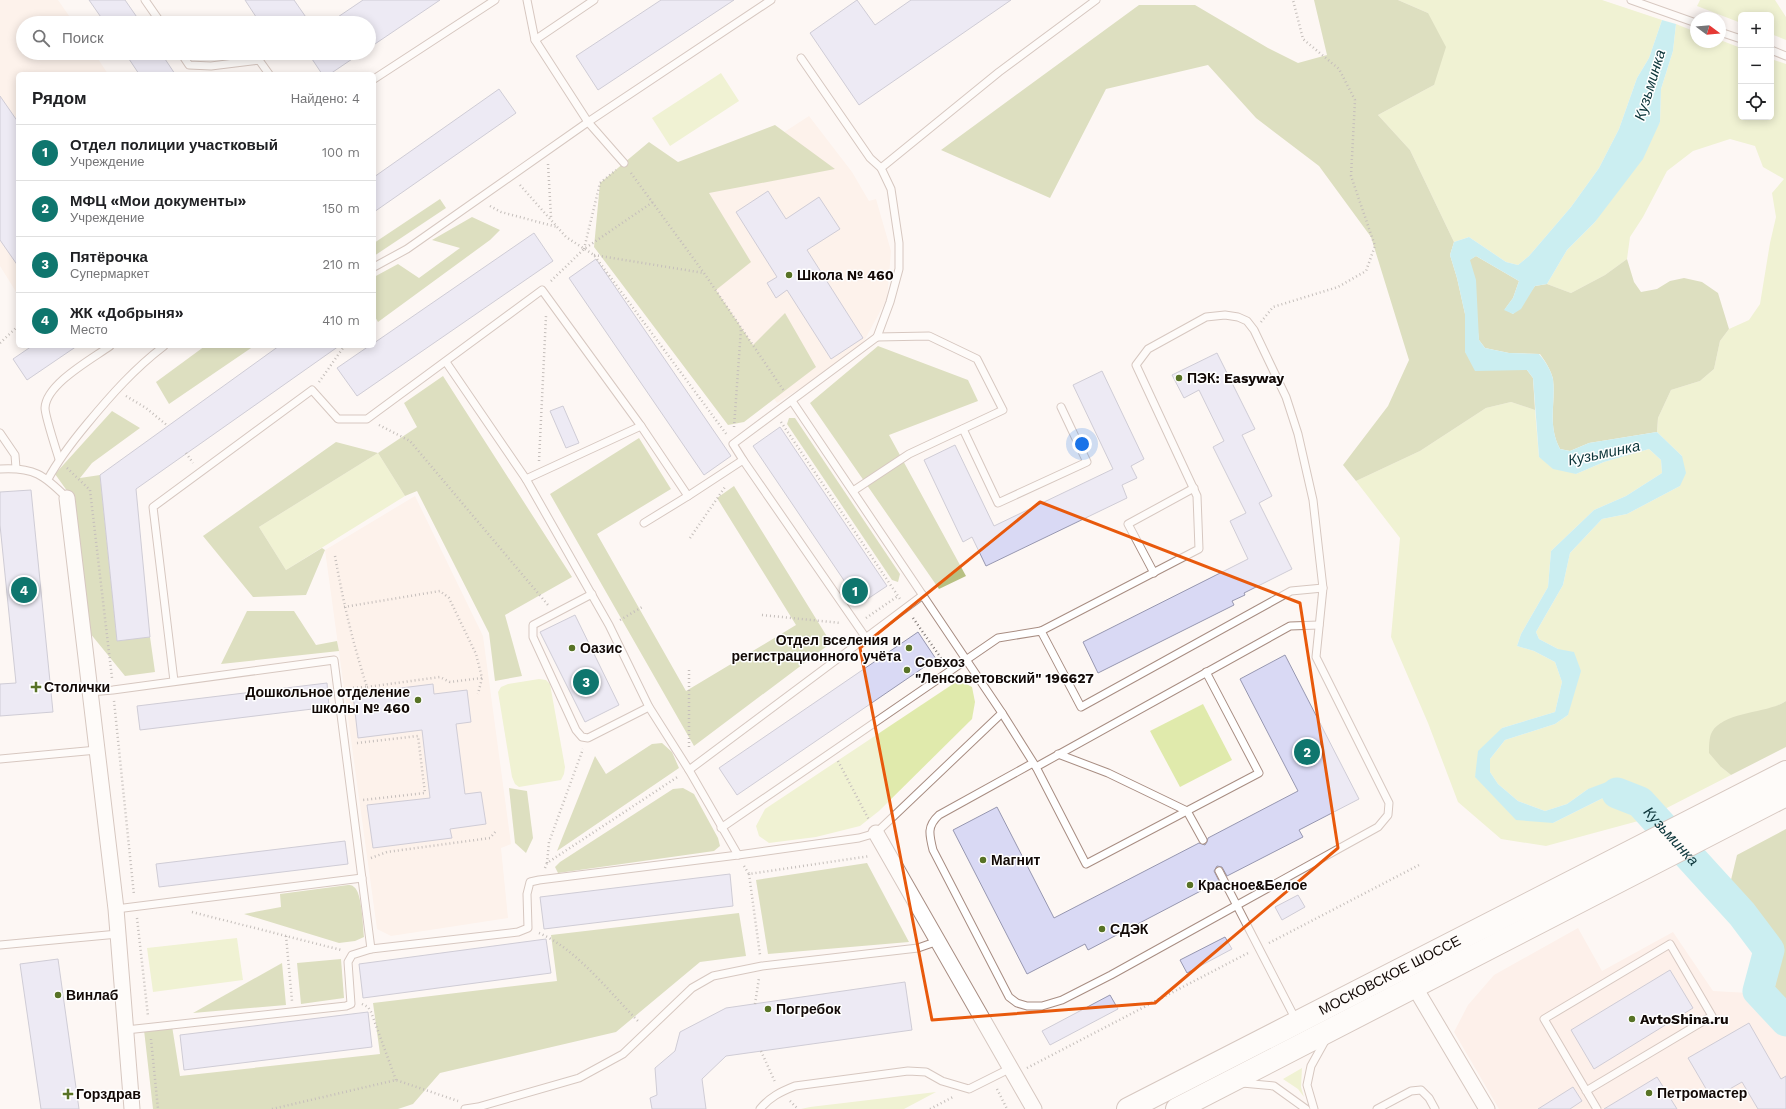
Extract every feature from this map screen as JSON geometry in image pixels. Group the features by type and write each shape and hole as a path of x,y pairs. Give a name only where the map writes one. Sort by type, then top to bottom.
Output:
{"highway":[{"path":"1710,822 1786,772"},
{"path":"1710,822 1786,795"},
{"name":"МОСКОВСКОЕ ШОССЕ","path":"1128,1109 1298,1023 1650,840 1710,822"},
{"name":"МОСКОВСКОЕ ШОССЕ","path":"1177,1109 1660,860 1710,822"}],"street":[{"path":"67,498 116,909 132,1109"},
{"path":"876,833 1034,1109"},
{"path":"1414,986 1487,1109"}],"lane":[{"path":"145,0 156,16"},
{"path":"376,78 495,0"},
{"path":"527,0 535,40 588,122 624,163"},
{"path":"535,40 594,0"},
{"path":"376,266 406,249 588,122 771,0"},
{"path":"881,168 999,72 1096,0"},
{"path":"1631,0 1690,20"},
{"path":"1726,34 1738,38"},
{"path":"1774,51 1786,56"},
{"path":"801,58 870,158 881,168 891,189 899,243 899,269 890,302 877,337 733,444 866,638"},
{"path":"186,60 189,65 211,66 259,60 268,72"},
{"path":"174,681 153,507 312,390 338,419 367,419 542,290 641,426 688,496"},
{"path":"721,828 834,752 998,638 1041,631 1199,550 1197,496 1136,365 1148,349 1206,317 1225,315 1247,321 1254,330 1286,397 1298,434 1313,500 1323,588 1316,657 1388,803 1388,815 1378,827 1062,1000 1042,1006 1027,1006 1017,1003 1010,998 933,850 929,834 932,822 939,815 1058,754 1290,626 1319,625"},
{"path":"853,491 909,454 1003,410 977,359 929,336 877,337"},
{"path":"59,459 45,408 50,396 58,383 107,348"},
{"path":"48,479 59,459 115,390 145,360 161,348"},
{"path":"446,362 526,479 609,625 649,707 689,770 721,828 738,855"},
{"path":"792,401 1002,714 1034,765 1086,864 1259,774 1206,672"},
{"path":"963,429 998,503 1087,462 1061,407"},
{"path":"526,479 641,426"},
{"path":"0,433 15,455 16,468"},
{"path":"644,523 743,460"},
{"path":"0,469 16,468 31,471 48,479 67,498"},
{"path":"1154,573 1128,524 1194,488"},
{"path":"1041,631 1081,707 1291,591 1323,588"},
{"path":"592,594 555,612 534,625 533,637 576,730 582,737 588,738 649,707"},
{"path":"689,770 923,595"},
{"path":"90,692 334,660 371,949"},
{"path":"126,1030 346,1006 352,1004 348,962 352,955 371,949 518,932 528,928 527,894 530,882 738,855 876,833 1002,714"},
{"path":"0,759 98,750"},
{"path":"1058,754 1115,776 1187,811 1203,840"},
{"path":"1219,871 1298,1023"},
{"path":"116,909 362,878"},
{"path":"0,945 118,934"},
{"path":"465,1109 478,1107 579,1078 624,1054 692,988 713,976 762,966 918,948 938,940"},
{"path":"1586,1090 1712,1016 1670,944 1544,1019 1597,1109"},
{"path":"1314,1109 1307,1085 1311,1066 1332,1028"},
{"path":"760,1109 769,1099 779,1092 795,1086 908,1071 926,1072 942,1081 969,1089 991,1078 1012,1071"},
{"path":"1230,1082 1274,1086 1306,1109"},
{"path":"1377,1109 1410,1091 1421,1090 1429,1098 1435,1109"}],"path":[{"path":"1254,330 1273,307 1338,287 1366,271 1375,246 1351,176 1355,100 1339,69 1303,39 1293,0"},
{"path":"546,152 549,171 551,218"},
{"path":"584,249 600,183 624,163 704,273 784,392"},
{"path":"511,176 551,218 566,237 594,255 704,273"},
{"path":"478,199 501,212 558,227"},
{"path":"542,290 584,249 652,202"},
{"path":"594,255 733,444"},
{"path":"538,473 544,328 548,298"},
{"path":"0,343 16,328"},
{"path":"733,444 741,328"},
{"path":"312,390 343,348"},
{"path":"115,390 146,408 168,426"},
{"path":"775,413 950,671"},
{"path":"367,419 410,441 555,612"},
{"path":"59,459 90,490 158,1109"},
{"path":"690,538 725,486"},
{"path":"335,556 344,607 367,687"},
{"path":"344,607 440,591 449,598 476,654 482,678 478,694"},
{"path":"762,615 857,625 898,596"},
{"path":"609,625 644,606"},
{"path":"548,863 689,770 689,667"},
{"path":"349,695 348,688 367,687 440,677 450,682 482,678"},
{"path":"356,743 418,736 425,793 363,800"},
{"path":"355,737 358,749"},
{"path":"539,880 548,863 548,842 588,738"},
{"path":"834,752 876,833"},
{"path":"371,858 387,852 490,838 496,831"},
{"path":"738,855 749,874 762,966 755,1004"},
{"path":"749,874 870,856"},
{"path":"1012,1071 1259,948 1419,865"},
{"path":"189,911 340,950 352,955"},
{"path":"528,928 555,939 599,979 633,1017"},
{"path":"286,936 293,1012"},
{"path":"352,1004 363,1004 372,1012 396,1080"},
{"path":"761,1051 779,1092"},
{"path":"991,1078 1007,1109"},
{"path":"272,1109 396,1080 478,1107"},
{"path":"930,1109 969,1089"}],"highlighted area":[{"path":"1040,502 1300,603 1338,848 1155,1003 932,1020 860,648"}],"shaded area":[{"path":"0,0 58,0 69,16 16,16 16,60 99,60 107,72 16,72 16,292 0,266"},
{"name":"Школа № 460","path":"809,116 852,172 869,201 876,199 891,251 887,299 858,352 777,403 650,219"},
{"name":"Дошкольное отделение школы № 460","path":"415,496 483,636 511,844 501,848 508,918 391,936 377,929 325,550"},
{"path":"1578,928 1602,971 1673,932 1713,991 1749,993 1786,1029 1786,1109 1499,1109 1454,1032 1468,1005 1494,975"}],"green space":[{"path":"1314,0 1398,0 1428,13 1446,47 1434,85 1378,115 1410,150 1454,242 1450,255 1465,314 1465,352 1508,370 1527,370 1533,378 1535,410 1511,402 1486,408 1420,451 1356,481 1343,465 1388,406 1409,360 1371,237 1319,166 1256,118 1208,65 1106,89 1050,198 941,150 1139,5 1195,5 1268,48 1298,63 1327,55"},
{"path":"1398,0 1602,0 1662,20 1649,58 1637,78 1619,129 1599,168 1571,207 1529,256 1518,265 1506,262 1469,237 1454,242 1410,150 1378,115 1434,85 1428,13"},
{"path":"1700,0 1775,0 1786,17 1786,40 1774,35 1774,12 1738,12 1738,22 1726,17 1726,12 1713,12 1697,6"},
{"path":"1676,24 1690,30 1690,48 1726,48 1726,42 1738,47 1738,120 1774,120 1774,60 1786,64 1786,701 1763,711 1721,723 1721,767 1731,775 1659,812 1644,796 1588,789 1567,804 1545,811 1518,801 1498,784 1490,772 1490,759 1505,740 1555,724 1568,715 1558,649 1539,639 1536,632 1563,585 1570,553 1602,519 1627,514 1680,486 1682,456 1657,432 1658,418 1671,390 1700,381 1714,369 1720,341 1729,329 1749,320 1760,304 1776,217 1772,193 1784,179 1763,167 1755,146 1730,139 1693,151 1667,171 1643,217 1630,237 1627,259 1605,275 1571,293 1547,284 1567,250 1595,222 1660,122 1661,89 1673,51"},
{"path":"721,73 739,101 670,146 652,118"},
{"path":"775,125 835,169 709,193 751,262 716,290 753,345 785,313 816,367 744,422 728,425 594,247 600,183 649,142 678,162"},
{"path":"440,199 446,208 376,255 376,242"},
{"path":"472,217 500,230 490,240 378,322 376,318 376,276 398,264 419,278 460,248 432,240"},
{"path":"1476,256 1519,281 1513,298 1505,309 1513,314 1535,286 1547,284 1571,293 1605,275 1627,259 1634,282 1641,292 1657,289 1670,281 1684,278 1702,282 1718,293 1729,329 1720,341 1714,369 1700,381 1671,390 1658,418 1657,432 1589,443 1570,451 1560,449 1556,440 1553,422 1553,379 1540,354 1509,353 1485,348 1479,340 1469,260"},
{"path":"878,346 968,380 978,401 889,435 966,576 939,589 810,403"},
{"path":"202,348 251,348 169,404 156,382"},
{"path":"443,376 572,577 505,615 522,676 495,681 489,633 417,491 405,496 378,453 417,427 404,403"},
{"path":"1511,402 1535,410 1539,457 1576,474 1604,462 1649,449 1661,460 1662,473 1626,496 1594,510 1551,551 1548,587 1521,634 1517,646 1534,651 1555,662 1562,682 1555,712 1502,728 1475,776 1553,823 1607,796 1634,807 1642,820 1546,846 1501,839 1458,802 1428,723 1391,637 1400,538 1356,481 1420,451 1486,408"},
{"path":"112,411 140,428 92,463 80,478 100,475 117,640 150,637 155,672 125,676 85,627 70,495 55,474"},
{"path":"789,418 795,418 900,574 898,582 892,580 787,424"},
{"path":"639,438 671,489 597,534 686,691 796,625 717,498 734,486 831,643 694,746 550,494"},
{"path":"336,442 378,453 259,527 286,570 322,548 325,550 306,595 253,597 203,536"},
{"path":"378,453 405,496 286,570 259,527"},
{"path":"247,611 294,611 316,645 337,641 339,651 221,664"},
{"path":"539,679 546,680 550,684 565,767 564,774 561,780 519,787 515,784 512,777 498,692 501,687 508,684"},
{"path":"959,680 972,687 975,702 972,719 879,811 860,826 816,837 769,843 759,836 756,826 765,809"},
{"path":"1786,701 1786,747 1731,775 1721,767 1709,753 1711,734 1718,725 1736,716 1778,705"},
{"path":"1203,704 1232,760 1180,787 1150,731"},
{"path":"662,743 672,752 679,768 557,851 595,756 606,774 652,744"},
{"path":"509,788 527,791 533,838 526,853 515,843"},
{"path":"683,788 694,794 718,838 720,846 714,851 558,873 555,867 560,862 673,789"},
{"path":"1786,829 1786,1010 1776,995 1775,988 1783,947 1730,884 1737,855"},
{"path":"867,863 909,942 768,954 756,880"},
{"path":"348,885 357,890 362,910 364,937 355,941 339,943 244,914 281,907 280,894"},
{"path":"739,913 746,956 700,962 616,1032 440,1073 413,1104 398,1109 153,1109 144,1030 172,1026 180,1076 380,1054 373,1003 557,981 551,935"},
{"path":"237,938 243,980 153,992 147,948"},
{"path":"341,959 344,998 301,1004 297,963"},
{"path":"282,963 286,1005 193,1013"},
{"path":"1302,1068 1301,1087 1304,1097 1298,1089 1283,1079"},
{"path":"936,1092 904,1109 801,1109 810,1107"}],"water":[{"path":"1662,20 1676,24 1673,51 1661,89 1660,122 1643,159 1595,222 1567,250 1547,284 1535,286 1521,309 1513,314 1504,310 1513,298 1519,281 1476,256 1470,260 1476,280 1479,340 1485,348 1509,353 1539,354 1549,369 1553,379 1553,422 1556,440 1560,449 1570,451 1589,443 1657,432 1682,456 1686,473 1680,486 1627,514 1602,519 1570,553 1563,585 1536,632 1539,639 1558,649 1574,652 1581,671 1568,715 1555,724 1505,740 1490,759 1490,772 1498,784 1518,801 1545,811 1567,804 1588,789 1612,780 1644,796 1659,812 1642,820 1634,807 1607,796 1553,823 1516,820 1475,777 1478,751 1502,728 1555,712 1562,682 1555,662 1534,651 1517,646 1521,634 1548,587 1551,551 1594,510 1626,496 1662,473 1661,460 1649,449 1604,462 1576,474 1553,469 1539,457 1533,378 1527,370 1475,371 1465,352 1465,314 1450,255 1454,242 1469,237 1506,262 1518,265 1529,256 1571,207 1599,168 1619,129 1637,78 1649,58"}],"building":[{"path":"89,0 125,0 136,16 100,16"},
{"path":"245,0 294,0 305,16 255,16"},
{"path":"363,0 440,0 376,43 376,16 339,16"},
{"path":"661,0 734,0 598,90 576,56"},
{"path":"857,0 875,25 911,0 1011,0 859,105 810,33"},
{"path":"130,60 166,60 174,72 138,72"},
{"path":"313,60 351,60 333,72 321,72"},
{"path":"499,89 516,113 376,211 376,176"},
{"path":"0,96 16,119 16,263 0,240"},
{"path":"768,191 786,219 819,197 840,229 807,250 863,338 831,359 787,290 776,298 767,283 777,277 736,212"},
{"path":"534,233 553,261 357,396 337,368 366,348 376,348 376,342"},
{"path":"596,259 731,456 704,475 569,278"},
{"path":"29,348 74,348 27,380 13,359"},
{"path":"276,348 336,348 136,489 150,637 117,641 100,475"},
{"path":"1217,353 1255,429 1242,435 1272,496 1259,503 1292,569 1244,593 1245,595 1232,601 1234,605 1098,673 1083,642 1248,559 1230,521 1246,513 1213,447 1224,441 1199,390 1184,398 1172,375"},
{"path":"1102,371 1144,459 1131,466 1137,478 1122,485 1127,498 986,566 972,537 963,542 924,460 955,445 994,526 1113,469 1073,385"},
{"path":"563,406 579,443 566,448 550,411"},
{"path":"780,427 887,586 860,604 753,446"},
{"path":"31,490 53,712 0,716 0,684 16,683 0,525 0,492"},
{"path":"575,615 619,705 585,722 540,632"},
{"path":"918,632 936,659 737,795 719,768"},
{"path":"1285,655 1359,799 1299,830 1303,837 1227,876 1222,867 1217,866 1214,871 1219,881 1214,884 1088,950 1085,944 1027,974 953,830 997,807 1054,918 1199,843 1205,845 1208,838 1298,791 1240,679"},
{"path":"327,683 329,707 140,730 137,706"},
{"path":"433,684 434,694 467,690 471,722 456,724 465,794 481,792 486,824 450,829 452,838 373,848 367,805 430,798 422,730 358,738 353,694"},
{"path":"345,841 348,864 159,887 156,864"},
{"path":"730,874 733,906 544,929 540,897"},
{"path":"1298,895 1305,907 1282,920 1275,907"},
{"path":"1225,937 1232,949 1187,973 1180,960"},
{"path":"546,939 551,973 363,998 359,964"},
{"path":"58,959 79,1109 41,1109 20,964"},
{"name":"AvtoShina.ru","path":"1670,970 1693,1008 1594,1069 1571,1030"},
{"path":"905,982 912,1030 726,1056 702,1079 706,1109 652,1109 650,1098 657,1095 655,1068 675,1051 680,1032 726,1008"},
{"path":"1110,995 1118,1009 1050,1045 1042,1031"},
{"path":"368,1012 372,1047 184,1070 180,1035"},
{"path":"1749,1023 1781,1079 1786,1076 1786,1109 1758,1109 1742,1082 1712,1099 1688,1058"},
{"name":"Петромастер","path":"1657,1077 1677,1109 1604,1109"},
{"path":"1573,1087 1582,1101 1570,1109 1538,1109"}],"waterway":[{"name":"Кузьминка","path":"1617,793 1640,802 1742,914 1769,950 1758,991 1786,1021"}],"place":[{"name":"Школа № 460","path":"789,275"},
{"name":"ПЭК: Easyway","path":"1179,378"},
{"name":"ЖК «Добрыня»","path":"24,590"},
{"name":"Отдел полиции участковый","path":"855,591"},
{"name":"Оазис","path":"572,648"},
{"name":"Отдел вселения и регистрационного учёта","path":"909,648"},
{"name":"Совхоз \"Ленсоветовский\" 196627","path":"907,670"},
{"name":"Пятёрочка","path":"586,682"},
{"name":"Столички","path":"36,687"},
{"name":"Дошкольное отделение школы № 460","path":"418,700"},
{"name":"МФЦ «Мои документы»","path":"1307,752"},
{"name":"Магнит","path":"983,860"},
{"name":"Красное&Белое","path":"1190,885"},
{"name":"СДЭК","path":"1102,929"},
{"name":"Винлаб","path":"58,995"},
{"name":"Погребок","path":"768,1009"},
{"name":"AvtoShina.ru","path":"1632,1019"},
{"name":"Петромастер","path":"1649,1093"},
{"name":"Горздрав","path":"68,1094"}]}
